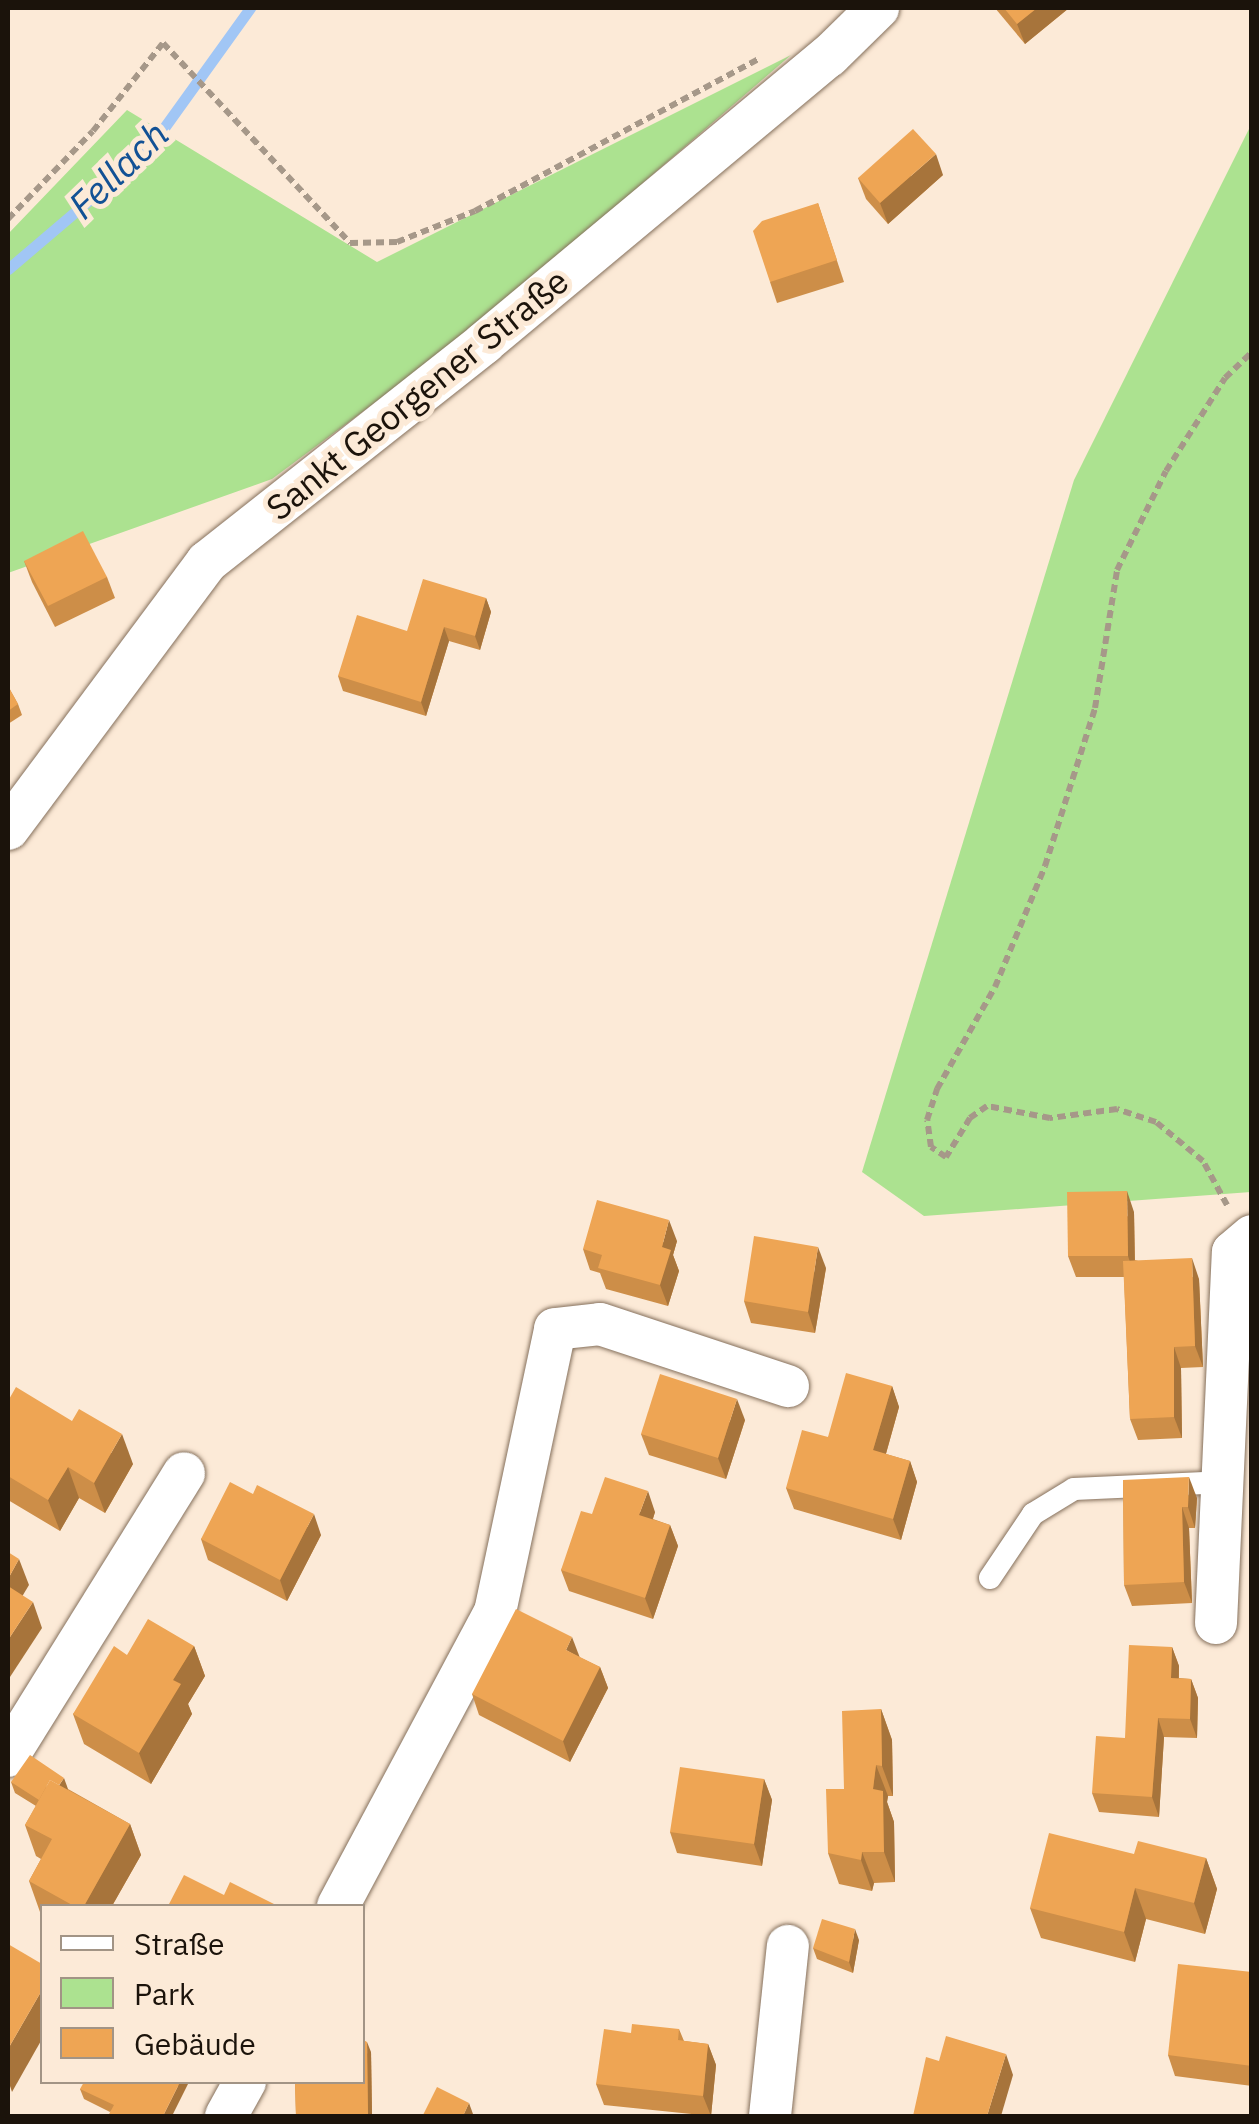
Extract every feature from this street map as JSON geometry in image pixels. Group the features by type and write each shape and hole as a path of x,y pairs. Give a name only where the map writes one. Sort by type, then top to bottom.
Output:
{"street":[{"name":"Sankt Georgener Straße","path":"8,828 208,562 484,344 829,56 878,8"},
{"path":"1216,1623 1226,1482 1232,1252 1245,1228"},
{"path":"339,1904 496,1612 555,1329 600,1324 788,1386"},
{"path":"8,1756 184,1472"},
{"path":"770,2116 788,1946"},
{"path":"226,2116 244,2084"}],"lane":[{"path":"990,1578 1033,1514 1074,1489 1226,1482"}],"path":[{"path":"8,219 93,132 163,43 216,93 350,243 397,242 474,211 757,59 792,48 829,56"},
{"path":"1245,1228 1203,1161 1156,1122 1117,1109 1050,1118 987,1106 970,1118 946,1157 931,1147 927,1120 936,1089 995,987 1045,866 1094,708 1117,570 1166,471 1226,378 1252,352"}],"green space":[{"path":"791,55 474,329 272,479 8,573 8,234 127,110 377,262"},
{"path":"1251,125 1251,1192 924,1216 862,1172 1074,480"}],"building":[{"path":"1004,8 1037,8 1017,24"},
{"path":"913,129 936,154 880,203 858,178"},
{"path":"818,203 837,260 770,282 753,231 762,221"},
{"path":"83,531 107,577 48,606 24,561"},
{"path":"423,579 486,598 475,636 444,627 421,702 338,676 357,615 407,631"},
{"path":"8,686 18,704 8,711"},
{"path":"1127,1191 1128,1256 1068,1256 1067,1192"},
{"path":"597,1200 669,1220 662,1247 671,1250 660,1285 598,1268 602,1255 583,1249"},
{"path":"754,1236 818,1247 808,1312 744,1301"},
{"path":"1192,1258 1195,1346 1174,1347 1174,1417 1130,1419 1123,1261"},
{"path":"846,1373 892,1386 873,1450 910,1461 893,1519 786,1488 802,1430 828,1437"},
{"path":"660,1374 737,1399 718,1458 641,1434"},
{"path":"16,1387 72,1421 79,1409 122,1434 94,1483 68,1467 48,1500 8,1476 8,1401"},
{"path":"605,1477 648,1491 639,1515 670,1525 645,1598 561,1570 581,1511 592,1514"},
{"path":"1189,1477 1188,1507 1182,1507 1184,1582 1124,1585 1123,1480"},
{"path":"230,1482 253,1494 257,1485 314,1514 280,1580 201,1539"},
{"path":"8,1552 19,1559 8,1579"},
{"path":"8,1586 33,1602 8,1640"},
{"path":"516,1609 572,1637 566,1650 600,1667 563,1741 472,1694"},
{"path":"148,1619 194,1646 173,1680 181,1684 139,1753 73,1714 114,1646 127,1655"},
{"path":"1129,1645 1172,1647 1171,1678 1191,1679 1190,1719 1158,1718 1152,1797 1092,1793 1096,1736 1125,1738"},
{"path":"881,1709 882,1766 876,1765 873,1789 883,1791 884,1852 862,1852 861,1860 828,1853 826,1789 844,1789 842,1711"},
{"path":"30,1755 64,1778 59,1785 50,1780 39,1800 11,1782"},
{"path":"680,1767 764,1779 754,1844 670,1832"},
{"path":"50,1780 130,1824 85,1904 70,1904 29,1881 52,1839 25,1825"},
{"path":"1049,1833 1134,1854 1138,1841 1206,1858 1194,1903 1135,1888 1124,1932 1030,1908"},
{"path":"184,1875 224,1895 230,1882 274,1904 169,1904"},
{"path":"822,1919 855,1929 849,1962 813,1948"},
{"path":"8,1944 40,1963 40,1993 8,2049"},
{"path":"1178,1964 1252,1972 1252,2066 1168,2055"},
{"path":"632,2024 679,2029 678,2040 708,2044 703,2096 596,2084 604,2029 631,2033"},
{"path":"946,2036 1006,2054 987,2116 913,2116 926,2057 939,2061"},
{"path":"367,2042 368,2114 296,2116 295,2084 365,2084"},
{"path":"83,2084 179,2084 163,2116 108,2116 114,2105 80,2089"},
{"path":"437,2087 469,2103 463,2116 423,2115"}],"waterway":[{"name":"Fellach","path":"8,269 148,150 250,8"}]}
